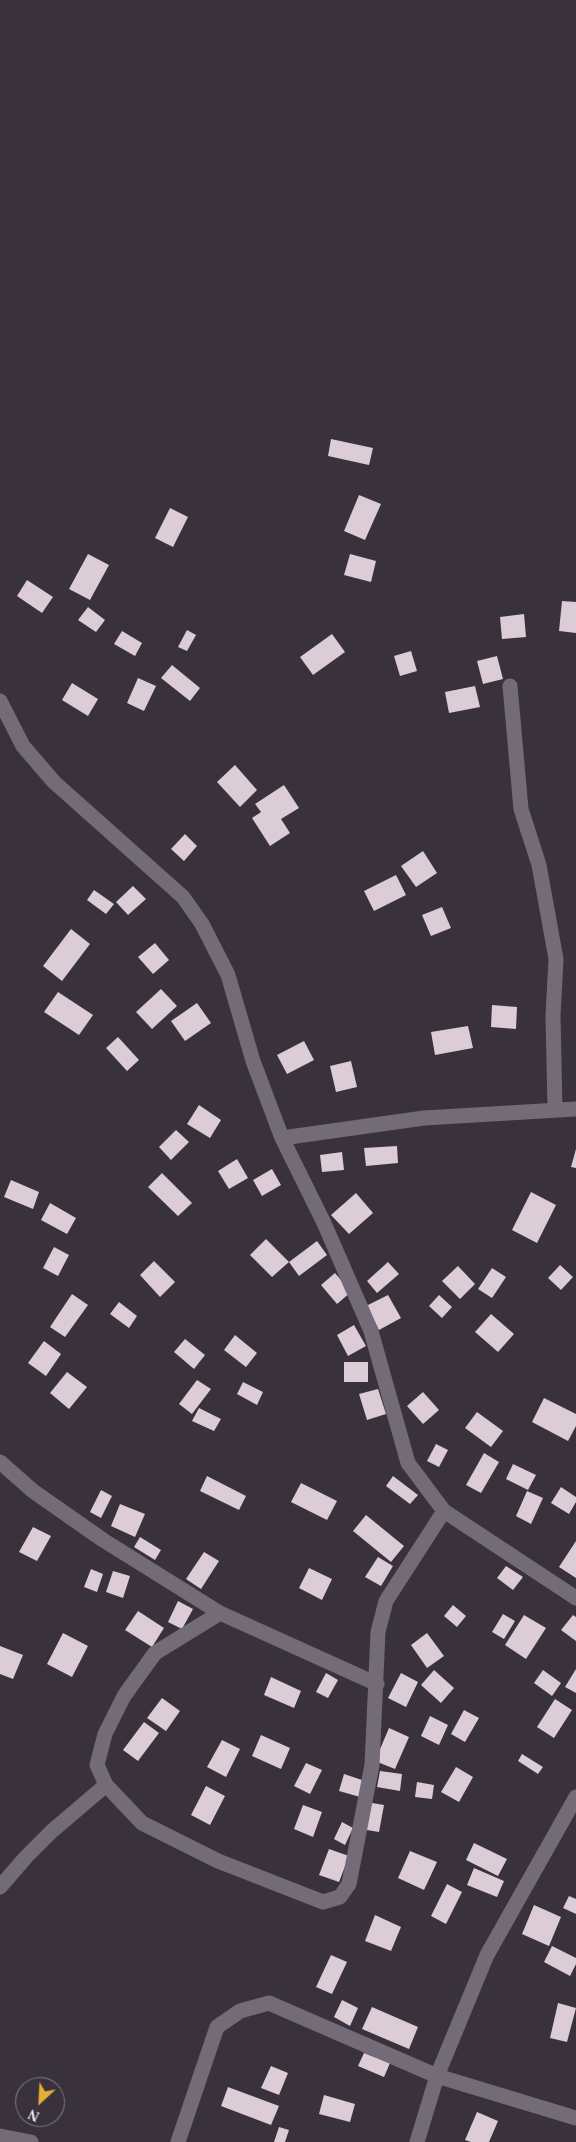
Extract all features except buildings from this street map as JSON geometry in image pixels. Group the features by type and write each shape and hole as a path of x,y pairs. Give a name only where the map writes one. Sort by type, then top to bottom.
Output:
{"street":[{"path":"510,686 521,809 539,865 556,959 553,1016 555,1109"},
{"path":"0,701 23,746 54,782 183,897 202,924 228,975 253,1061 282,1138 324,1222 371,1331 408,1463 444,1511 576,1598"},
{"path":"282,1138 424,1118 576,1109"},
{"path":"0,1462 33,1491 103,1540 220,1613 376,1684"},
{"path":"220,1613 155,1654 124,1696 105,1734 97,1765 106,1786 142,1823 218,1861 324,1902 340,1897 349,1884 372,1765 378,1632 386,1601 444,1511"},
{"path":"0,1887 26,1856 52,1831 106,1786"},
{"path":"418,2142 437,2076 487,1954 576,1797"},
{"path":"178,2142 217,2027 240,2011 269,2003 437,2076 576,2118"},
{"path":"0,2136 31,2142"}]}
